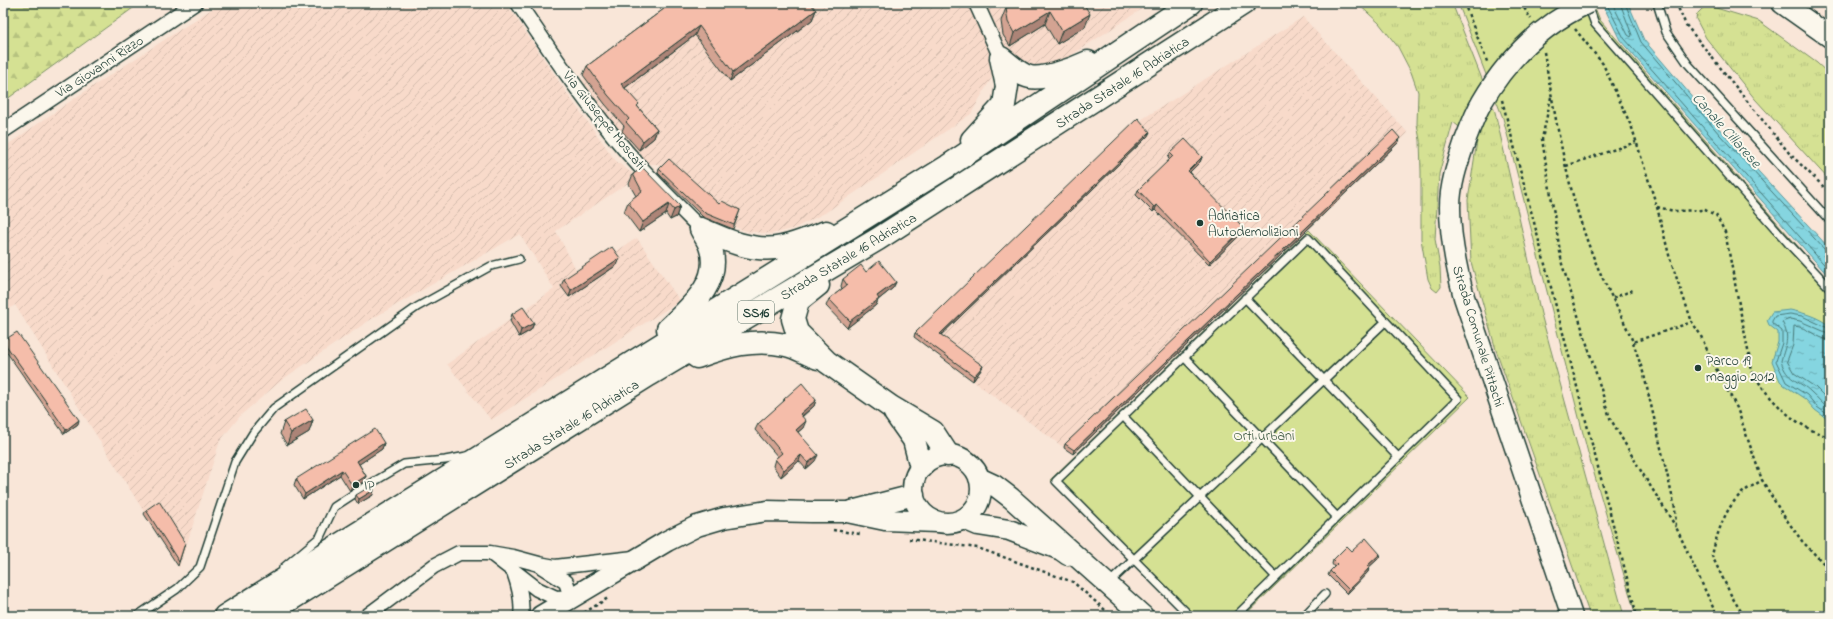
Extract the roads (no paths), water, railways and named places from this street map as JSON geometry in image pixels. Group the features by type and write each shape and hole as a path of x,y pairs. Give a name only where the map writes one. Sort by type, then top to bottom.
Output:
{"highway":[{"name":"Strada Statale 16 Adriatica","path":"264,616 643,367 866,218 948,166 1191,3"},
{"name":"Strada Statale 16 Adriatica","path":"225,616 514,438 878,239 1244,3"},
{"path":"1001,58 1030,77 1048,76 1078,66 1138,38"},
{"path":"948,166 1004,106 1007,86 1001,58"},
{"path":"701,229 725,240 755,248 781,248 866,218"},
{"path":"643,367 698,301 708,284 714,263 710,246 701,229"},
{"path":"878,239 798,301 793,319 797,332 827,362 891,407 933,432 948,455"},
{"path":"643,367 735,344 753,342 786,345 827,362"},
{"path":"891,407 914,440 921,467"}],"street":[{"name":"Via Giovanni Rizzo","path":"3,131 196,3"},
{"name":"Via Giuseppe Moscati","path":"518,3 560,64 608,129 636,162 701,229"},
{"path":"976,3 1001,58"},
{"name":"Strada Comunale Pittachi","path":"1572,616 1464,297 1452,243 1450,205 1455,171 1465,141 1482,102 1506,66 1542,30 1571,11 1587,3"},
{"path":"1782,3 1830,37"},
{"path":"541,616 638,557 696,526 724,518 767,511 847,512 884,520 951,523 964,519 974,512 982,490 980,478 970,464 964,459 948,455 938,456 929,460 921,467 916,475 913,485 914,495 921,512 928,518 937,522"},
{"path":"980,478 994,485 1011,498 1052,533 1088,568 1143,616"},
{"path":"847,512 914,495"},
{"path":"964,519 978,525 1009,530 1060,550 1088,568"},
{"path":"367,616 434,566 459,553 490,553 555,567 638,557"},
{"path":"490,553 537,589 556,598 571,597"},
{"path":"539,564 566,582 571,597"},
{"path":"514,572 520,589 521,616"}],"lane":[{"path":"1587,3 1596,24 1788,244 1830,288"},
{"path":"1657,3 1666,32 1688,64 1830,221"},
{"path":"1190,616 1056,481 1308,238 1458,399 1236,616"},
{"path":"137,616 177,589 200,567 235,462 253,433 274,408 417,307 491,266 519,259"},
{"path":"1245,298 1398,457"},
{"path":"1108,585 1385,322"},
{"path":"1184,357 1337,517"},
{"path":"1123,416 1276,577"},
{"path":"250,600 273,576 320,537 334,507 404,464 464,457 514,438"},
{"path":"1304,616 1326,594"}],"water":[{"path":"1602,3 1628,3 1644,40 1723,133 1830,249 1830,278 1620,40"},
{"path":"1790,310 1801,312 1821,320 1830,326 1830,421 1815,410 1805,399 1780,381 1772,361 1778,342 1778,332 1769,325 1767,320 1772,312"}],"place":[{"name":"Adriatica Autodemolizioni","path":"1200,223"},
{"name":"Parco 19 maggio 2012","path":"1698,368"},
{"name":"IP","path":"356,485"}],"water label":[{"name":"Canale Cillarese","path":"1727,130"}],"park label":[{"name":"Orti urbani","path":"1264,435"}]}
